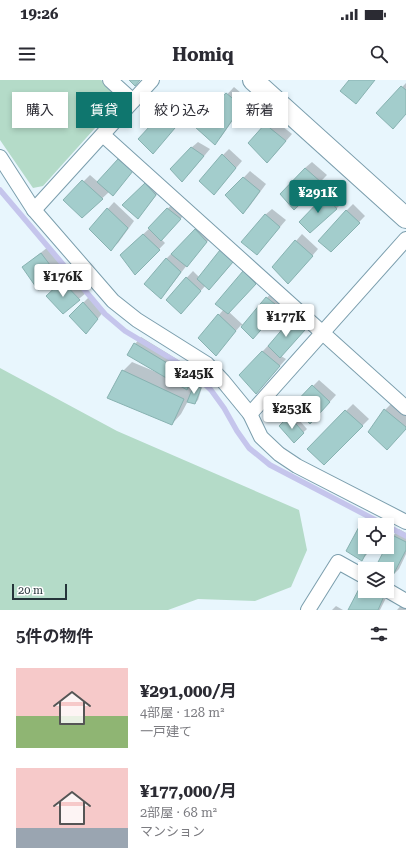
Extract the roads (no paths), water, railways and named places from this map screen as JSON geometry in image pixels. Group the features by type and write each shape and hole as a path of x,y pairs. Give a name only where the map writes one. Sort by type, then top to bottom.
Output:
{"street":[{"path":"110,80 133,101"},
{"path":"34,210 152,80"},
{"path":"253,80 406,218"},
{"path":"103,134 406,408"},
{"path":"0,157 34,210 113,301 137,320 207,364 250,414 261,437 279,454 297,466 406,522"},
{"path":"250,414 406,239"},
{"path":"308,610 338,562 358,574"},
{"path":"394,594 406,601"}],"waterway":[{"path":"0,190 105,314 125,331 190,370 211,390 249,448 270,465 372,518"},
{"path":"394,530 406,536"}]}
